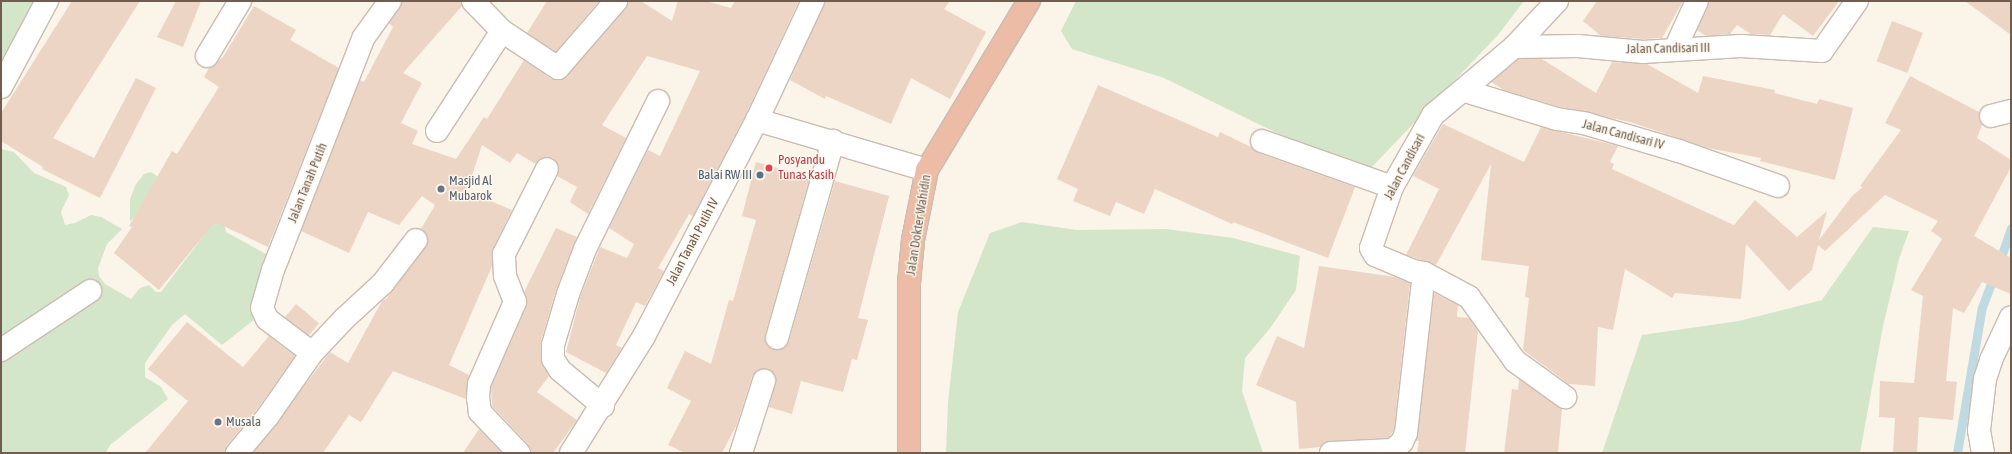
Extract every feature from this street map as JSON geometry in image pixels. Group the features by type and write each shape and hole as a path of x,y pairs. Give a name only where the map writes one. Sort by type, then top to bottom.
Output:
{"highway":[{"name":"Jalan Dokter Wahidin","path":"909,453 909,283 913,240 927,170 1029,1"}],"street":[{"path":"1,87 47,1"},
{"path":"207,56 240,1"},
{"name":"Jalan Tanah Putih","path":"312,353 267,319 262,308 274,270 364,37 390,1"},
{"path":"437,131 490,19 525,48 554,68 560,67 616,1"},
{"name":"Jalan Tanah Putih IV","path":"571,453 603,406 644,336 757,120 813,1"},
{"name":"Jalan Candisari","path":"1557,1 1514,46 1465,91 1433,115 1392,187 1371,248 1375,255 1413,271 1424,273 1469,297 1515,361 1565,397"},
{"path":"1675,49 1697,1"},
{"name":"Jalan Candisari III","path":"1514,46 1578,46 1643,52 1741,46 1822,51 1857,1"},
{"name":"Jalan Candisari IV","path":"1465,91 1557,119 1587,124 1679,151 1778,186"},
{"path":"603,406 560,370 553,359 553,345 568,294 585,249 658,100"},
{"path":"757,120 833,141 927,170"},
{"path":"777,338 833,141"},
{"path":"1262,141 1392,187"},
{"path":"519,453 480,412 478,398 479,384 515,302 503,270 504,254 547,170"},
{"path":"237,453 268,416 312,353 344,318 383,283 416,240"},
{"path":"1331,453 1393,450 1402,442 1424,273"},
{"path":"1,350 90,291"},
{"path":"1983,453 1979,430 1985,379 1991,360 2011,317"},
{"path":"741,453 764,381"}],"green space":[{"path":"1,1 37,1 1,60"},
{"path":"1076,1 1524,1 1498,35 1370,169 1293,141 1164,78 1072,49 1061,31"},
{"path":"1,149 14,152 34,173 66,187 69,195 61,212 65,225 75,223 91,215 101,217 122,229 107,244 98,268 99,276 105,284 131,299 140,288 149,285 156,292 161,292 202,238 196,232 135,217 130,221 130,199 136,184 144,174 151,172 224,223 226,232 275,259 259,316 222,345 185,314 172,325 145,363 145,377 161,387 168,399 110,445 106,453 1,453"},
{"path":"1022,222 1077,230 1166,229 1233,238 1300,256 1296,290 1271,327 1245,358 1242,391 1263,453 946,453 948,402 958,312 990,233"},
{"path":"1873,227 1909,231 1899,259 1883,326 1860,453 1602,453 1642,335 1739,321 1822,300"}],"building":[{"path":"72,1 140,1 53,138 94,158 136,78 156,88 100,198 42,169 43,167 1,141 1,113"},
{"path":"176,1 201,1 183,47 157,37"},
{"path":"402,1 461,1 462,6 403,73 422,83 401,123 418,131 412,144 456,159 484,117 487,119 524,60 551,79 563,79 625,9 628,1 641,1 672,21 678,1 706,1 731,8 735,1 799,1 746,114 693,216 689,214 658,268 664,271 645,306 636,302 616,345 622,348 606,373 566,352 580,298 600,247 627,258 634,244 609,228 648,150 660,156 700,71 647,56 602,125 626,138 588,214 570,202 577,187 557,176 559,168 553,158 541,158 536,164 517,153 510,163 482,145 467,191 512,210 493,248 492,266 449,365 469,375 466,399 393,371 361,422 349,415 323,453 253,453 330,352 348,363 382,301 387,298 428,242 427,235 421,229 435,205 422,196 399,225 368,212 349,253 301,231 360,80 364,82 393,27 389,23"},
{"path":"547,1 599,1 556,52 527,33"},
{"path":"825,1 950,1 944,9 986,32 950,99 911,78 891,124 826,96 825,99 790,80"},
{"path":"1597,1 1683,1 1662,38 1643,39 1601,36 1583,21"},
{"path":"1709,1 1839,1 1813,36 1783,14 1770,35 1751,34 1737,25 1730,34 1706,36 1697,30"},
{"path":"1965,1 2011,1 2011,35"},
{"path":"254,6 296,30 290,40 339,68 268,247 215,222 159,290 114,253 132,227 129,226 172,151 177,154 219,87 204,77 209,68 223,57"},
{"path":"1892,21 1923,33 1907,73 1877,61"},
{"path":"1519,59 1542,59 1596,93 1612,62 1647,64 1698,93 1703,76 1775,90 1774,93 1817,104 1819,99 1853,108 1835,180 1760,161 1761,158 1708,148 1630,122 1560,107 1504,90 1491,82"},
{"path":"1910,76 1979,112 1979,119 1982,125 1977,138 2011,160 2011,167 1974,236 2011,258 2011,294 1982,282 1964,313 1953,308 1946,381 1957,382 1953,420 1919,417 1917,453 1893,453 1895,418 1879,417 1880,381 1914,383 1923,296 1911,290 1942,239 1931,231 1938,221 1885,195 1825,251 1818,245 1812,270 1789,291 1746,244 1741,299 1675,293 1672,298 1625,269 1613,330 1598,327 1595,386 1569,384 1523,350 1529,298 1525,297 1529,266 1481,260 1491,164 1436,265 1406,255 1439,189 1413,176 1443,124 1524,162 1541,127 1618,146 1610,162 1614,164 1612,169 1734,225 1755,200 1797,237 1827,211 1819,240 1852,196 1863,187 1860,186 1901,130 1885,123"},
{"path":"1098,85 1218,137 1220,132 1251,147 1258,153 1355,187 1328,258 1233,222 1232,224 1155,189 1144,214 1116,202 1110,216 1073,201 1078,189 1057,179"},
{"path":"756,162 810,177 765,335 768,346 780,350 789,341 835,181 889,196 858,318 868,320 857,360 852,359 843,392 801,381 792,414 769,407 776,379 768,369 761,369 752,377 737,424 722,453 685,453 668,445 691,401 667,388 685,351 711,364 729,300 733,301 756,220 742,216"},
{"path":"556,228 577,237 556,290 541,341 541,359 549,376 537,392 577,420 553,453 531,453 528,444 492,406 491,387 526,307 524,292"},
{"path":"1319,266 1395,277 1410,283 1394,430 1388,438 1330,441 1320,447 1299,449 1296,402 1256,385 1277,336 1304,348"},
{"path":"1434,293 1458,305 1457,317 1469,318 1478,331 1465,453 1417,453 1419,441 1416,441"},
{"path":"296,304 319,323 308,336 285,317"},
{"path":"187,322 243,367 269,336 295,356 258,408 227,445 225,453 145,453 188,401 148,369"},
{"path":"1519,379 1562,409 1558,453 1504,453 1512,389 1518,390"},
{"path":"479,429 502,453 463,453"}],"waterway":[{"path":"1999,263 2011,228"},
{"path":"1957,453 1982,307 1994,275"}],"place":[{"name":"Posyandu Tunas Kasih","path":"769,168"},
{"name":"Balai RW III","path":"760,175"},
{"name":"Masjid Al Mubarok","path":"441,189"},
{"name":"Musala","path":"218,422"}]}
